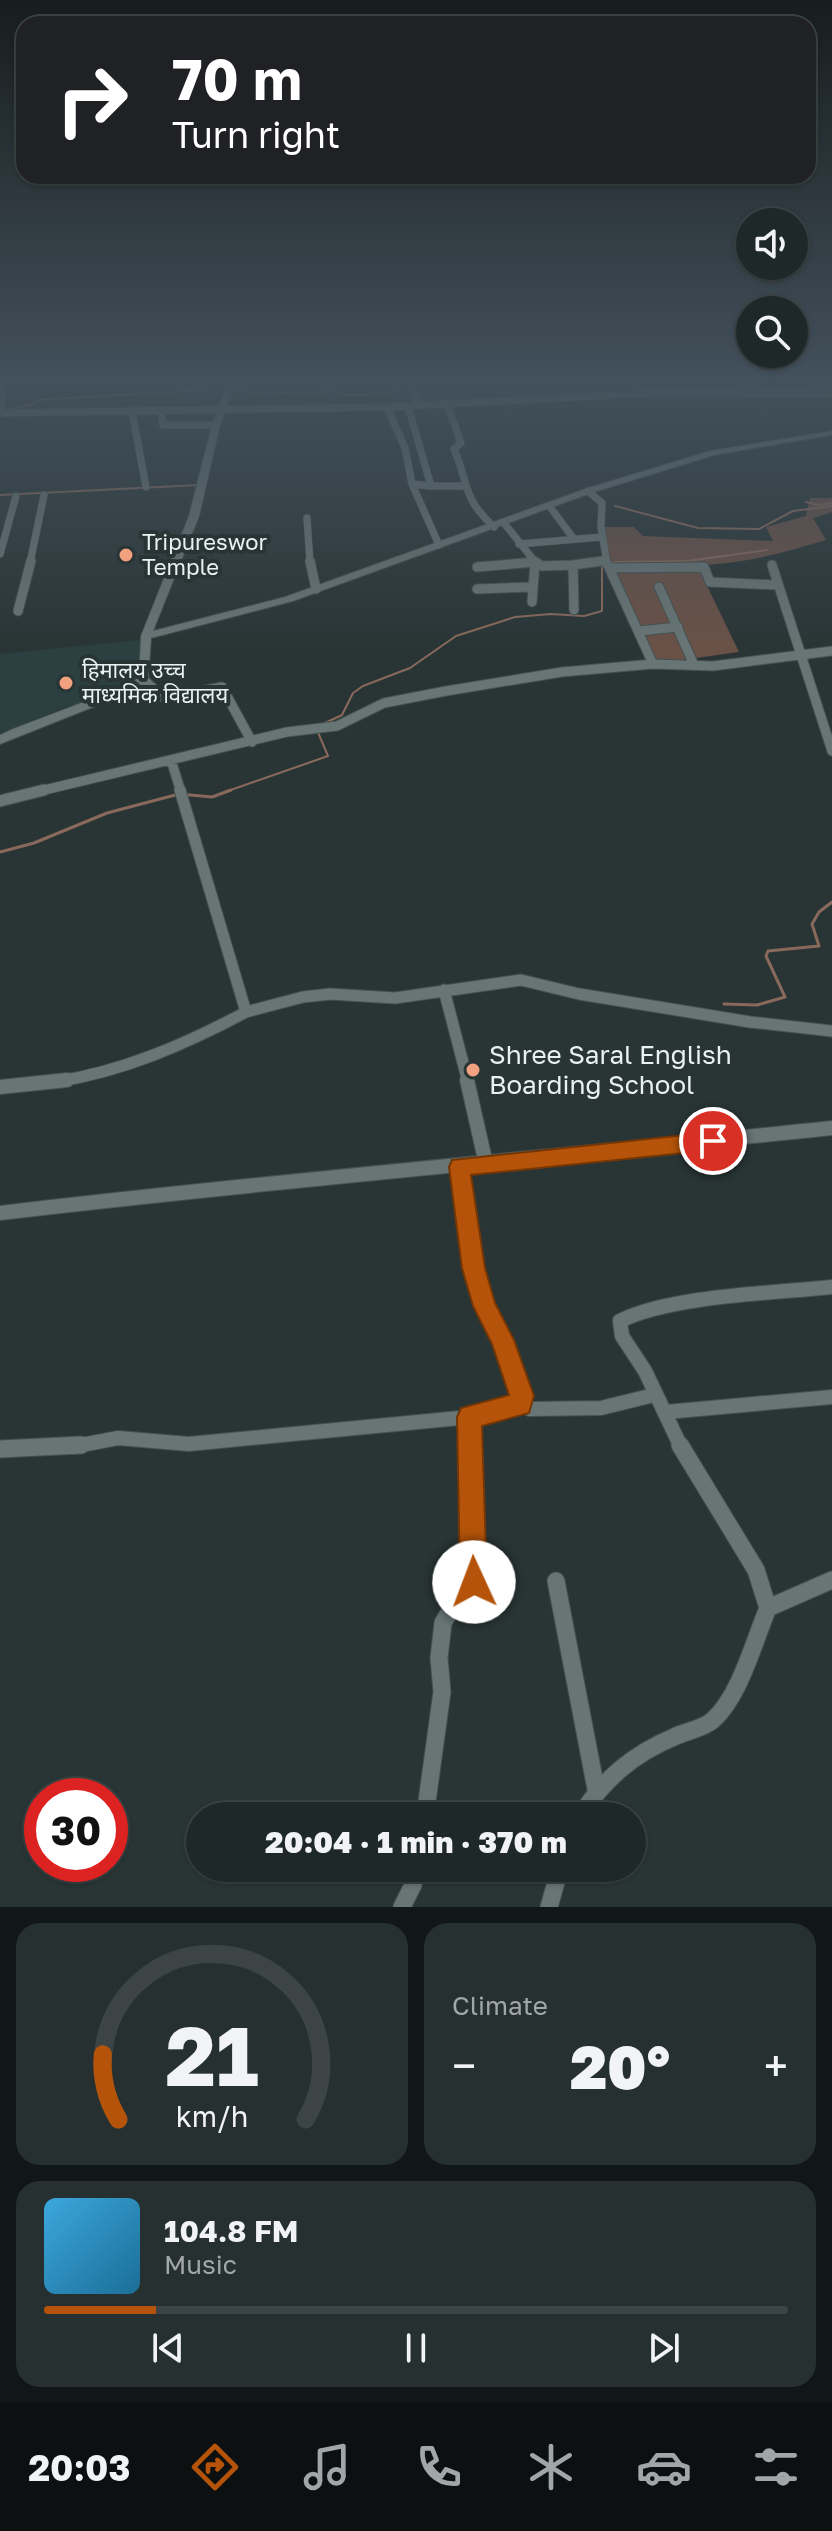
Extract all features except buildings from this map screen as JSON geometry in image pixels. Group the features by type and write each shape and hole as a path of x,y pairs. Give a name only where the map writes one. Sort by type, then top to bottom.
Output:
{"street":[{"path":"142,468 146,487"},
{"path":"144,680 146,636 194,516 206,468"},
{"path":"409,468 412,484 439,545"},
{"path":"426,468 431,486"},
{"path":"463,468 474,508 499,525 542,566 608,564 704,567 710,582 777,585"},
{"path":"146,636 316,589 588,491 664,468"},
{"path":"412,484 466,486"},
{"path":"588,491 602,503 602,537 608,564 653,664"},
{"path":"18,611 44,495"},
{"path":"0,554 16,496"},
{"path":"550,507 574,539"},
{"path":"307,518 308,554 316,589"},
{"path":"519,544 602,537"},
{"path":"477,567 535,562"},
{"path":"532,602 535,562"},
{"path":"573,565 574,610"},
{"path":"772,565 832,751"},
{"path":"477,589 531,587"},
{"path":"659,587 694,665"},
{"path":"639,631 678,627"},
{"path":"0,801 287,732 337,726 384,703 562,672 653,664 713,666 832,651"},
{"path":"0,740 144,680"},
{"path":"144,680 164,698 222,687 252,742"},
{"path":"171,760 246,1012"},
{"path":"0,1087 40,1084 132,1064 208,1033 246,1012 303,997 330,994 395,998 521,980 579,994 750,1022 832,1031"},
{"path":"444,990 486,1164"},
{"path":"0,1213 252,1183 460,1167 832,1128"},
{"path":"460,1167 473,1268 484,1306 502,1340 519,1384 520,1405"},
{"path":"588,1802 596,1789 625,1763 680,1734 712,1722 733,1691 768,1608 756,1570 688,1463 645,1371 622,1336 620,1321 626,1315 832,1287"},
{"path":"0,1449 68,1448 118,1438 189,1444 470,1417 520,1405 530,1409 601,1408 654,1395"},
{"path":"666,1412 832,1397"},
{"path":"427,1802 442,1692 439,1658 443,1623 457,1599 474,1582 470,1417"},
{"path":"768,1608 832,1580"},
{"path":"556,1581 596,1789"},
{"path":"402,1907 414,1882"},
{"path":"549,1907 556,1882"}],"shaded area":[{"path":"810,498 832,498 832,512 813,518 826,540 762,557 697,565 739,652 653,664 606,560 601,527 634,527 643,536 773,541 766,527 806,516"},
{"name":"हिमालय उच्च माध्यमिक विद्यालय","path":"140,640 138,679 104,696 65,707 0,733 0,654"}],"waterway":[{"path":"0,495 199,485"},
{"path":"806,502 818,505 832,503"},
{"path":"615,506 698,528 759,529 793,511 832,506"},
{"path":"613,562 687,561 767,550"},
{"path":"325,723 342,715 353,693 363,686 410,668 456,636 515,617 551,614 584,616 602,611 602,564"},
{"path":"225,792 328,756 317,730"},
{"path":"0,852 34,843 107,813 179,794 212,797 231,790"},
{"path":"724,1004 757,1005 785,997 766,956 768,951 819,946 812,924 819,912 832,902"}],"place":[{"name":"Tripureswor Temple","path":"126,555"},
{"name":"हिमालय उच्च माध्यमिक विद्यालय","path":"66,683"},
{"name":"Shree Saral English Boarding School","path":"473,1070"}],"route":[{"path":"474,1582 470,1417 520,1405 522,1396 502,1340 484,1306 473,1268 460,1167 713,1141"}]}
